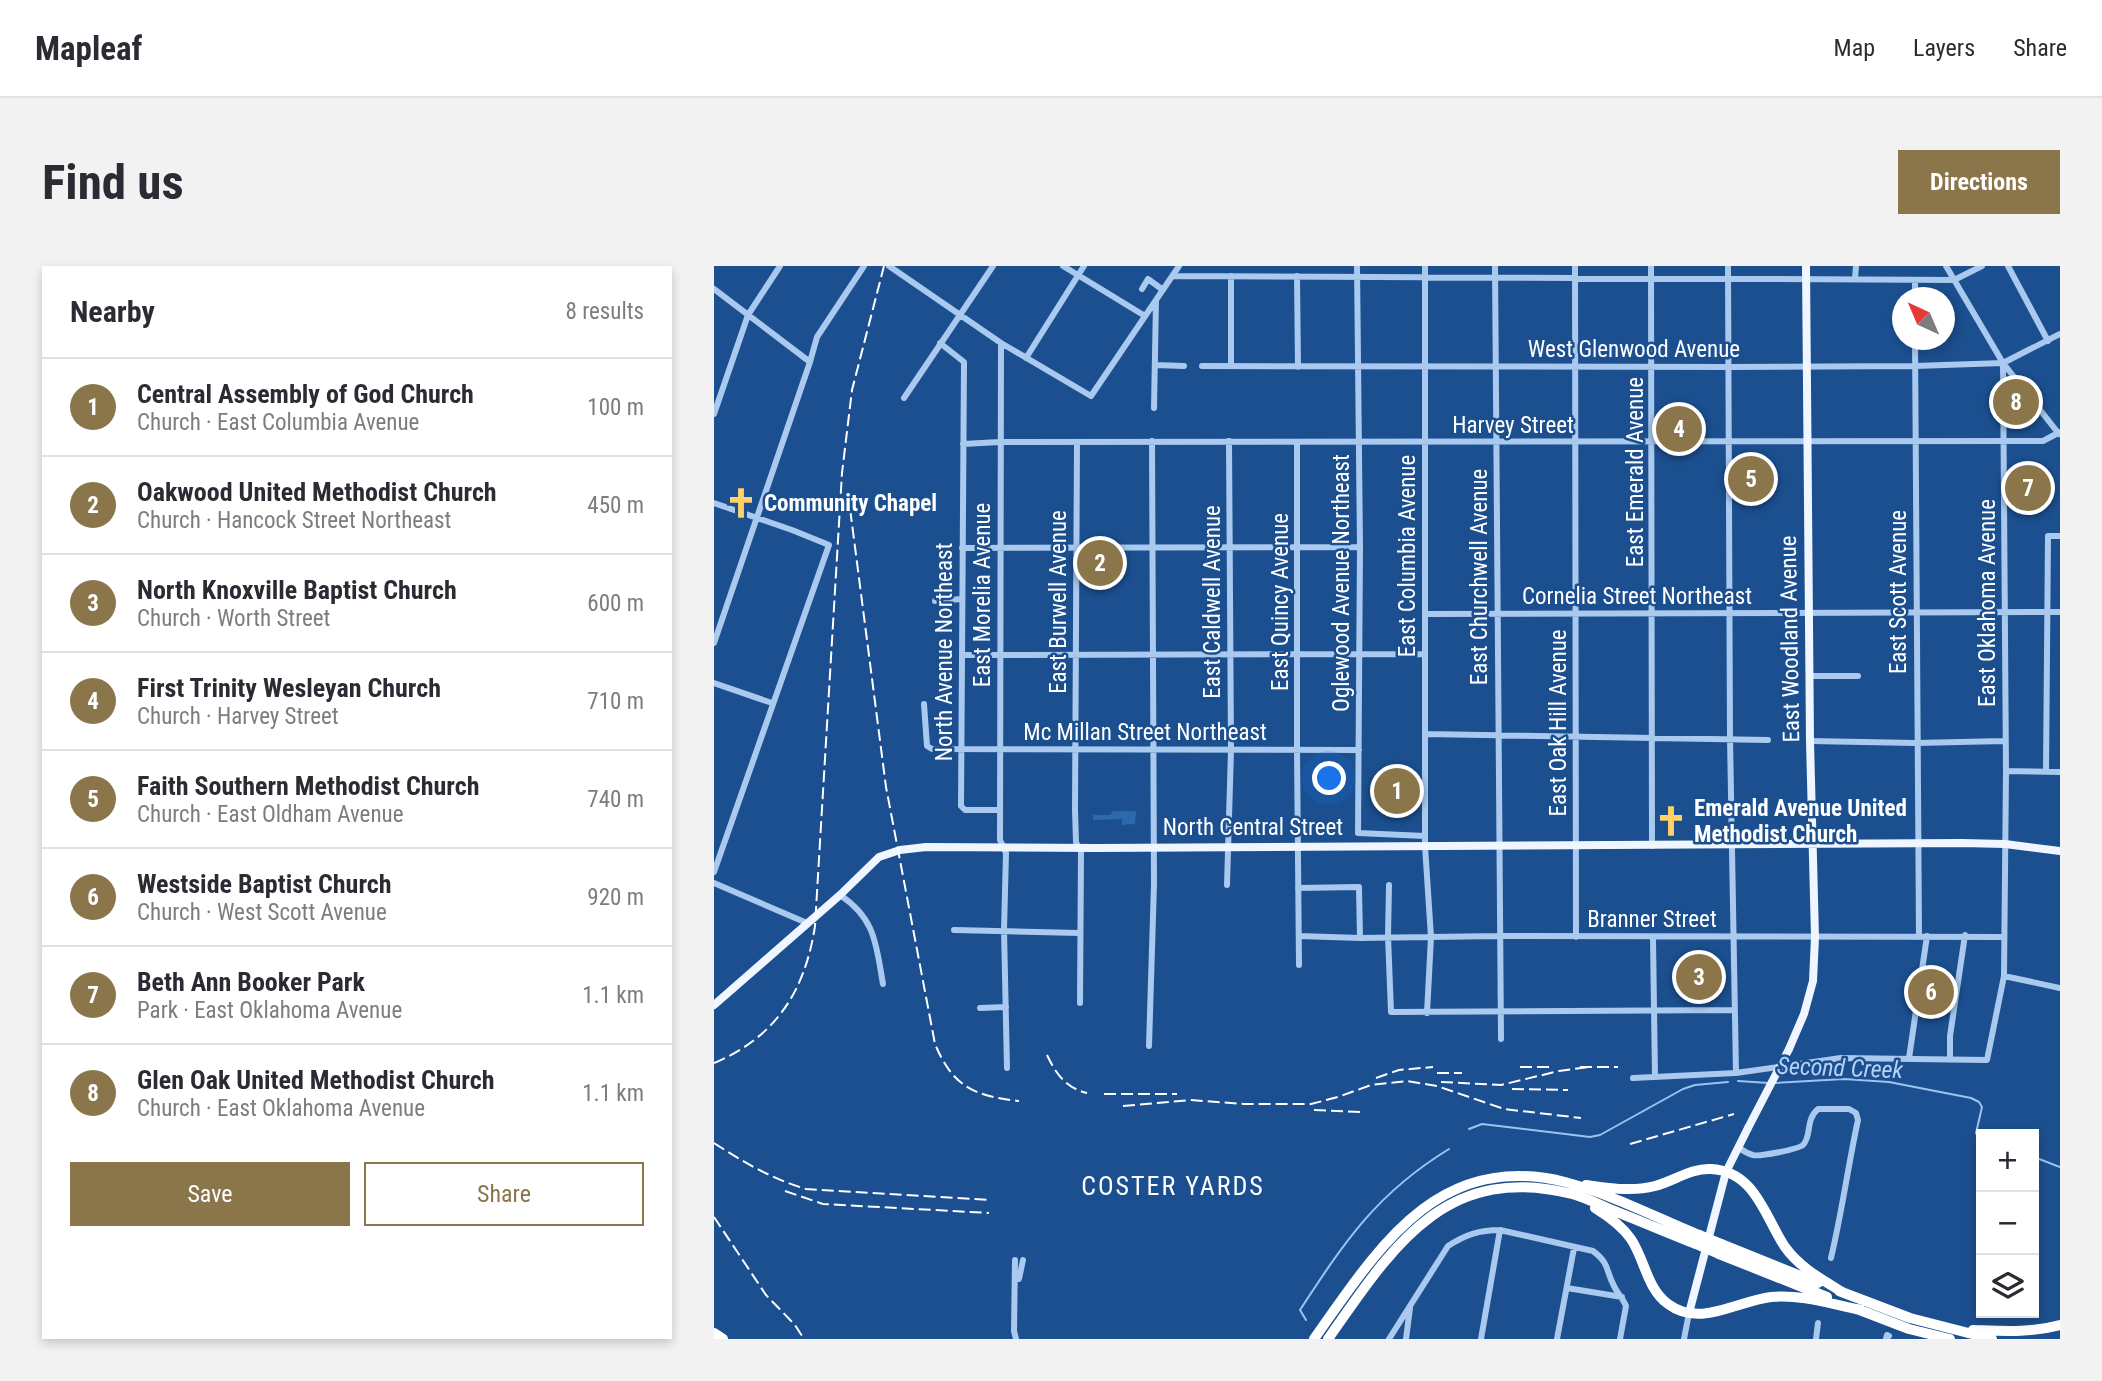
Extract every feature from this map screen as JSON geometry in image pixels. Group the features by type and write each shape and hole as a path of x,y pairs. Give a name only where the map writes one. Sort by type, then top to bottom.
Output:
{"highway":[{"path":"1314,1339 1374,1256 1403,1224 1431,1202 1468,1185 1494,1179 1539,1177 1619,1190 1639,1190 1701,1170 1726,1172 1748,1185 1758,1197 1785,1247 1797,1260 1811,1273 1844,1293"},
{"path":"1565,1182 1860,1310 1938,1339"},
{"path":"1328,1339 1388,1256 1416,1228 1443,1208 1469,1196 1522,1188 1551,1190 1576,1195 1697,1239"},
{"path":"1576,1195 1618,1225 1631,1239 1660,1297 1689,1313 1709,1313 1748,1302 1780,1297 1812,1299 1860,1310"},
{"path":"1720,1249 1951,1334 1992,1339"},
{"path":"1926,1334 2015,1332 2060,1325"},
{"path":"714,1333 723,1339"}],"main road":[{"name":"East Woodland Avenue","path":"1689,1313 1726,1172 1789,1049 1804,1014 1813,981 1815,937 1808,613 1807,266"},
{"name":"North Central Street","path":"714,1005 840,895 879,857 900,850 1003,846 2005,844 2060,851"}],"street":[{"path":"714,414 748,315 780,266"},
{"path":"714,643 817,337 864,266"},
{"path":"890,266 901,269 1001,343 1091,396 1179,266"},
{"path":"904,398 993,266"},
{"path":"1063,266 1145,317"},
{"path":"1026,358 1084,266"},
{"name":"Oglewood Avenue Northeast","path":"1357,266 1360,547 1358,832 1425,836"},
{"name":"East Columbia Avenue","path":"1425,266 1425,846 1431,937 1427,1013"},
{"name":"East Churchwell Avenue","path":"1496,266 1501,1039"},
{"name":"East Oak Hill Avenue","path":"1575,266 1576,937"},
{"name":"East Emerald Avenue","path":"1651,266 1652,846"},
{"path":"1728,266 1735,1073"},
{"path":"1856,266 1856,279"},
{"path":"1946,266 2003,363 2059,434"},
{"path":"1173,275 1954,280 1982,266"},
{"path":"2008,266 2048,341"},
{"path":"1231,276 1231,366"},
{"path":"1297,276 1298,367"},
{"path":"1142,289 1148,279 1163,290"},
{"path":"1915,280 1915,287"},
{"path":"714,289 810,362"},
{"path":"1154,408 1156,301"},
{"name":"West Glenwood Avenue","path":"1202,366 1729,367 2003,363 2060,334"},
{"name":"North Avenue Northeast","path":"940,343 964,362 962,808 1000,810"},
{"name":"East Morelia Avenue","path":"1001,343 1000,840 1006,853 1004,930 1007,1068"},
{"name":"East Scott Avenue","path":"1909,1058 1923,936 1917,845 1915,350"},
{"name":"East Oklahoma Avenue","path":"1950,1058 1987,1060 2004,975 2006,771 2003,363"},
{"path":"1155,365 1184,366"},
{"name":"Harvey Street","path":"963,444 1152,441 2043,441 2059,434"},
{"path":"1149,1046 1153,948 1152,441"},
{"name":"East Caldwell Avenue","path":"1227,885 1231,750 1229,441"},
{"name":"East Burwell Avenue","path":"1077,442 1075,750 1076,842 1081,852 1080,1003"},
{"name":"East Quincy Avenue","path":"1297,442 1299,965"},
{"path":"714,503 829,545 714,872"},
{"path":"2046,771 2048,536 2060,536"},
{"path":"962,548 1360,547"},
{"path":"935,601 962,600"},
{"name":"Cornelia Street Northeast","path":"1425,614 2060,612"},
{"path":"962,655 1425,654"},
{"path":"1809,676 1858,676"},
{"path":"714,683 772,703"},
{"name":"Mc Millan Street Northeast","path":"925,704 927,746 932,750 1359,750"},
{"path":"1425,734 1768,740"},
{"path":"1810,741 2004,741"},
{"path":"2006,771 2060,772"},
{"path":"714,883 807,923"},
{"path":"1389,885 1391,1012 1734,1010"},
{"path":"1298,888 1359,887 1360,938"},
{"path":"840,895 850,901 874,931 883,984"},
{"path":"954,930 1079,933"},
{"path":"1633,1078 1735,1073 1841,1058 1950,1058 1950,1036 1965,935"},
{"name":"Branner Street","path":"1299,936 2004,936"},
{"path":"1653,937 1655,1077"},
{"path":"2004,975 2060,988"},
{"path":"981,1008 1006,1007"},
{"path":"1738,1147 1751,1156 1799,1147 1805,1141 1810,1119 1818,1109 1849,1109 1856,1113 1858,1120 1831,1258"},
{"path":"1481,1339 1500,1230"},
{"path":"1389,1339 1448,1246 1474,1232 1500,1230 1593,1251 1599,1256 1606,1263 1614,1286 1626,1306 1620,1339"},
{"path":"1558,1339 1574,1248"},
{"path":"1016,1339 1014,1331 1019,1260"},
{"path":"1567,1288 1622,1297"},
{"path":"1406,1339 1410,1306"},
{"path":"1684,1339 1689,1313"},
{"path":"1816,1339 1818,1323"}],"shaded area":[{"path":"2045,479 2046,494 2011,496 2011,481"},
{"path":"1113,811 1136,811 1135,824 1122,825 1122,819 1093,820 1093,812 1094,815 1110,815"}],"waterway":[{"name":"Second Creek","path":"1774,1083 1844,1079 1889,1082 1971,1098 1982,1107 1977,1129"},
{"name":"Second Creek","path":"1738,1081 1769,1083"},
{"name":"Second Creek","path":"1469,1129 1482,1124 1590,1137 1600,1135 1683,1089 1695,1085 1728,1082"},
{"name":"Second Creek","path":"1306,1320 1300,1310 1364,1220 1402,1183 1449,1149"},
{"name":"Second Creek","path":"2039,1159 2060,1167"}],"railway":[{"path":"714,1063 755,1040 784,1009 804,971 815,926 842,473 852,390 884,266"},
{"path":"848,493 886,787 935,1044 949,1070 967,1087 989,1096 1019,1101"},
{"path":"1047,1055 1062,1079 1073,1088 1087,1093"},
{"path":"1376,1078 1399,1070 1433,1067"},
{"path":"1520,1067 1552,1067"},
{"path":"1580,1067 1618,1067"},
{"path":"1441,1082 1501,1085 1589,1067"},
{"path":"1437,1073 1462,1073"},
{"path":"1123,1106 1191,1100 1244,1104 1311,1104 1371,1085 1407,1081 1437,1086 1504,1109 1581,1118"},
{"path":"1512,1089 1568,1090"},
{"path":"1104,1094 1177,1094"},
{"path":"1314,1110 1361,1112"},
{"path":"1630,1144 1734,1114"},
{"path":"714,1143 758,1169 806,1189 990,1200"},
{"path":"785,1191 823,1204 989,1213"},
{"path":"714,1217 766,1295 795,1325 804,1339"}],"place":[{"name":"Glen Oak United Methodist Church","path":"2016,402"},
{"name":"First Trinity Wesleyan Church","path":"1679,429"},
{"name":"Faith Southern Methodist Church","path":"1751,479"},
{"name":"Beth Ann Booker Park","path":"2028,488"},
{"name":"Community Chapel","path":"741,503"},
{"name":"Oakwood United Methodist Church","path":"1100,563"},
{"name":"Central Assembly of God Church","path":"1397,791"},
{"name":"Emerald Avenue United Methodist Church","path":"1671,821"},
{"name":"North Knoxville Baptist Church","path":"1699,977"},
{"name":"Westside Baptist Church","path":"1931,992"}],"district":[{"name":"COSTER YARDS","path":"1173,1186"}]}
